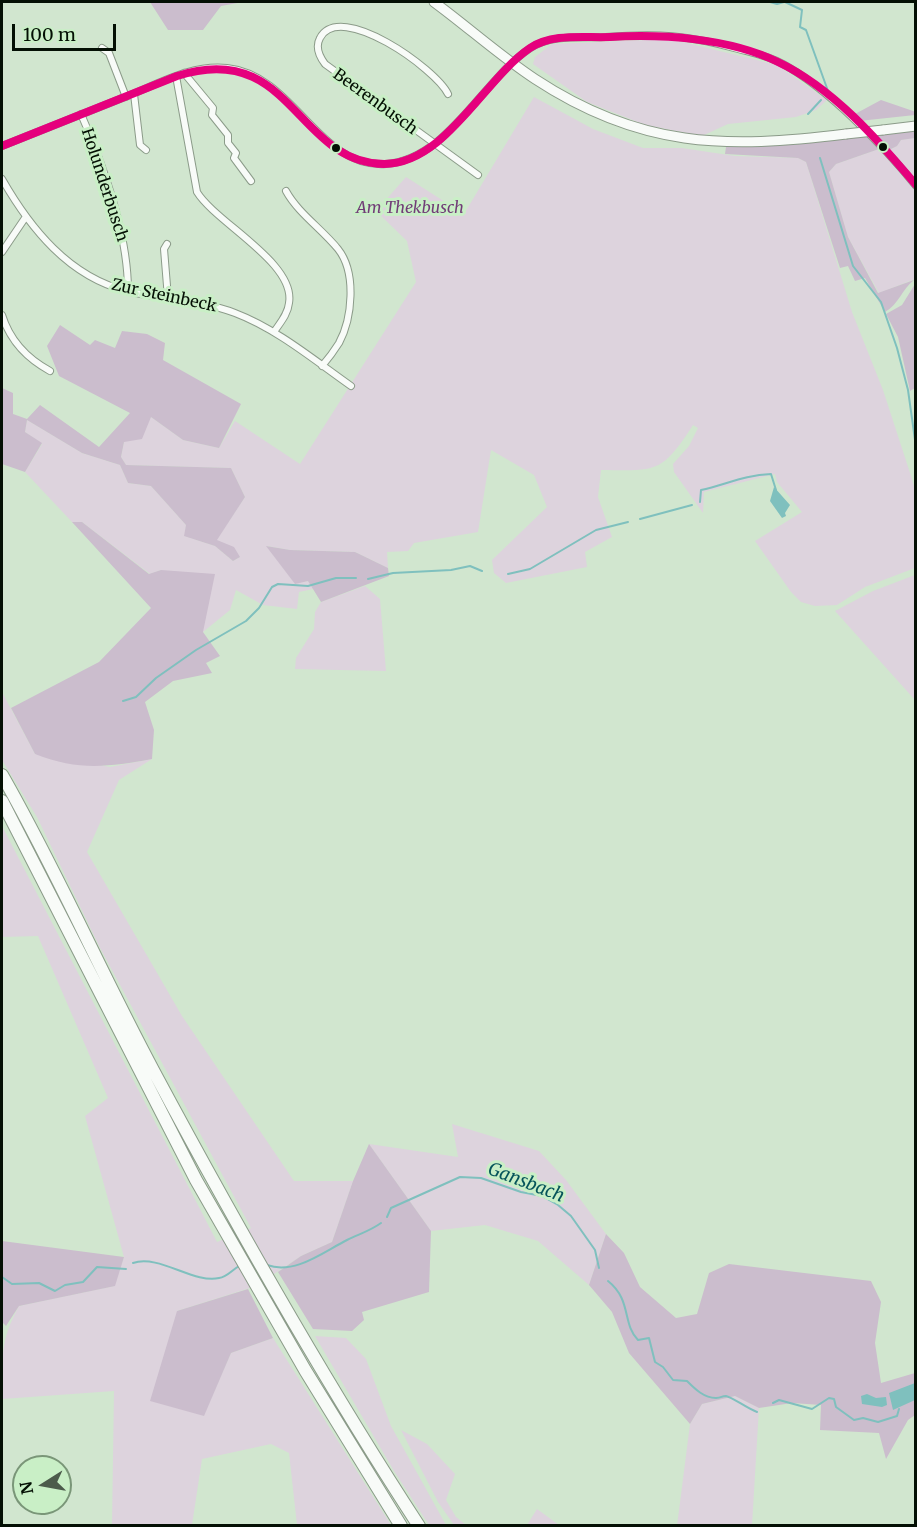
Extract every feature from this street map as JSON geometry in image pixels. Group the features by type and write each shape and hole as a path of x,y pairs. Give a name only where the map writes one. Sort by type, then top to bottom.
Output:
{"highway":[{"path":"2,775 59,882 153,1070 210,1173 318,1363 419,1526"},
{"path":"2,801 196,1180 305,1370 401,1526"}],"main road":[{"path":"434,2 512,62 572,101 642,130 714,142 811,138 915,126"}],"street":[{"name":"Beerenbusch","path":"433,144 325,64 318,52 320,37 325,30 336,24 347,24 369,31 388,42 442,82 448,94"},
{"path":"2,146 176,76 218,67 253,74 274,87 329,142 362,160 385,164 397,161 433,144 458,122 512,62 543,42 656,34 696,37 781,63 846,114 882,148 915,186"},
{"path":"102,48 109,53 126,96"},
{"path":"184,74 213,108 212,115 228,135 228,143 236,153 234,158 251,181"},
{"path":"176,76 197,192 280,273 289,288 289,305 274,332"},
{"path":"134,94 140,145 146,150"},
{"name":"Holunderbusch","path":"81,114 121,231 128,270 128,291"},
{"path":"433,144 478,175"},
{"name":"Zur Steinbeck","path":"2,179 25,218 76,268 92,278 128,291 220,308 274,332 351,386"},
{"path":"286,191 291,201 336,247 347,267 349,287 347,322 339,343 322,366"},
{"path":"2,252 25,218"},
{"path":"167,244 165,260 168,298"},
{"path":"2,315 18,346 34,362 50,371"}],"green space":[{"path":"670,39 777,65 827,100 816,110 796,117 728,124 702,136 645,125 587,102 533,64 535,57 552,44"},
{"name":"Am Thekbusch","path":"534,97 593,129 643,148 682,148 735,156 798,158 806,162 852,312 883,390 912,479 916,495 915,568 865,587 837,605 815,606 801,602 791,592 755,541 802,512 777,482 775,474 704,492 703,513 674,472 673,464 689,446 698,428 693,425 665,461 656,466 635,470 601,470 598,497 612,537 585,552 587,567 506,583 494,573 492,560 547,507 534,475 491,450 478,532 414,543 408,551 387,552 388,568 355,552 290,550 267,546 295,583 308,581 313,589 299,592 297,609 263,605 236,590 230,610 203,632 161,570 150,574 82,522 72,522 25,472 42,444 25,432 27,420 82,453 120,465 128,483 151,486 186,525 185,536 215,546 233,561 240,557 216,540 245,497 231,468 126,465 121,457 124,442 151,417 183,440 219,448 235,421 300,464 416,282 407,241 376,211 406,177 464,214"},
{"path":"915,138 915,182 889,150 897,146 901,140"},
{"path":"879,149 915,190 915,279 879,293 848,237 829,172 836,164"},
{"path":"915,575 915,700 835,611 873,591"},
{"path":"365,586 380,599 386,671 295,669 296,658 314,629 315,612 321,602"},
{"path":"2,692 35,754 110,767 152,759 119,780 87,852 182,1016 294,1181 353,1181 332,1242 301,1256 256,1286 177,1311 203,1416 231,1353 273,1338 391,1525 297,1525 289,1453 271,1444 202,1459 192,1525 112,1525 114,1391 2,1399 2,1361 5,1340 19,1306 114,1286 124,1257 85,1116 108,1098 38,936 2,937 2,826 217,1242 251,1228 99,946 37,817 2,760"},
{"path":"452,1124 539,1151 566,1180 606,1234 589,1285 538,1241 485,1225 431,1231 369,1144 458,1157"},
{"path":"315,1336 346,1338 366,1359 391,1426 446,1525 429,1525 394,1471"},
{"path":"735,1396 759,1408 752,1525 677,1526 690,1424 702,1404"},
{"path":"401,1430 427,1444 455,1474 446,1500 456,1517 466,1525 454,1525 438,1502"},
{"path":"537,1509 559,1525 527,1525"}],"shaded area":[{"path":"150,2 243,2 221,6 203,30 168,30"},
{"path":"881,100 916,112 915,115 859,121 855,114"},
{"path":"915,131 915,138 901,140 897,146 889,150 875,136"},
{"path":"866,136 879,149 836,164 829,172 848,237 878,293 914,280 894,305 885,312 865,278 855,281 848,266 840,268 806,162 798,158 725,154 726,147 801,144"},
{"path":"915,284 915,388 910,391 898,337 886,314 902,305"},
{"path":"60,325 90,345 95,340 115,348 122,331 147,334 165,343 163,360 241,404 219,448 183,440 151,417 142,439 124,442 121,457 126,465 231,468 245,497 217,540 234,547 240,557 233,561 215,546 184,536 186,525 151,486 128,483 120,465 82,453 27,420 25,432 42,443 25,472 2,464 2,388 13,393 13,414 27,419 40,405 99,447 130,413 59,376 47,346"},
{"path":"72,522 82,522 149,574 161,570 215,574 203,632 220,656 206,663 212,673 173,681 145,702 154,730 152,759 93,766 65,763 35,754 11,708 99,662 151,608"},
{"path":"266,546 290,550 355,552 388,568 389,576 321,602 308,581 295,584"},
{"path":"369,1144 431,1231 429,1292 362,1312 364,1320 352,1331 313,1329 278,1272 301,1256 332,1242 353,1181"},
{"path":"606,1234 624,1253 640,1287 676,1318 697,1314 709,1273 729,1264 871,1281 881,1302 875,1343 881,1383 915,1373 915,1415 908,1420 886,1459 879,1433 820,1430 821,1405 792,1403 759,1408 735,1396 702,1404 690,1424 629,1353 612,1312 589,1285"},
{"path":"2,1241 124,1257 115,1286 19,1306 6,1326 2,1322"},
{"path":"248,1289 273,1338 231,1353 204,1416 150,1401 177,1311"}],"water":[{"path":"774,487 790,505 785,513 786,516 782,518 770,501"},
{"path":"915,1383 915,1400 893,1410 889,1393"},
{"path":"867,1394 876,1398 886,1397 887,1405 882,1407 862,1404 861,1396"}],"waterway":[{"path":"770,2 777,4 784,2"},
{"path":"785,2 802,10 800,27 806,30 828,91"},
{"path":"808,114 821,100"},
{"path":"820,158 853,266 881,302 897,348 908,390 916,447"},
{"path":"700,502 701,490 761,475 771,474 776,490"},
{"path":"640,519 692,505"},
{"path":"508,574 530,569 596,530 628,522"},
{"path":"368,579 393,573 451,570 470,566 482,571"},
{"path":"123,701 136,697 156,678 196,650 246,621 259,608 272,587 278,584 308,586 336,578 356,578"},
{"name":"Gansbach","path":"387,1217 391,1208 460,1177 481,1178 521,1192 542,1196 558,1205 571,1216 595,1250 599,1268"},
{"name":"Gansbach","path":"267,1265 277,1267 298,1265 381,1223"},
{"name":"Gansbach","path":"133,1263 154,1262 209,1279 225,1276 239,1266"},
{"name":"Gansbach","path":"2,1277 12,1284 39,1283 55,1291 65,1285 83,1282 97,1267 126,1269"},
{"name":"Gansbach","path":"608,1281 621,1296 633,1334 638,1340 649,1338 655,1362 663,1367 673,1380 687,1381 704,1395 716,1398 729,1397 757,1412"},
{"name":"Gansbach","path":"773,1403 779,1400 812,1409 829,1398 834,1399 836,1407 854,1420 863,1418 878,1422 897,1416 899,1409"}],"transit line":[{"path":"2,146 177,76 215,69 245,74 270,87 331,145 355,158 384,164 406,160 426,150 463,118 513,62 539,43 568,37 652,36 696,39 739,48 778,62 798,73 836,100 853,116 916,185"}]}
